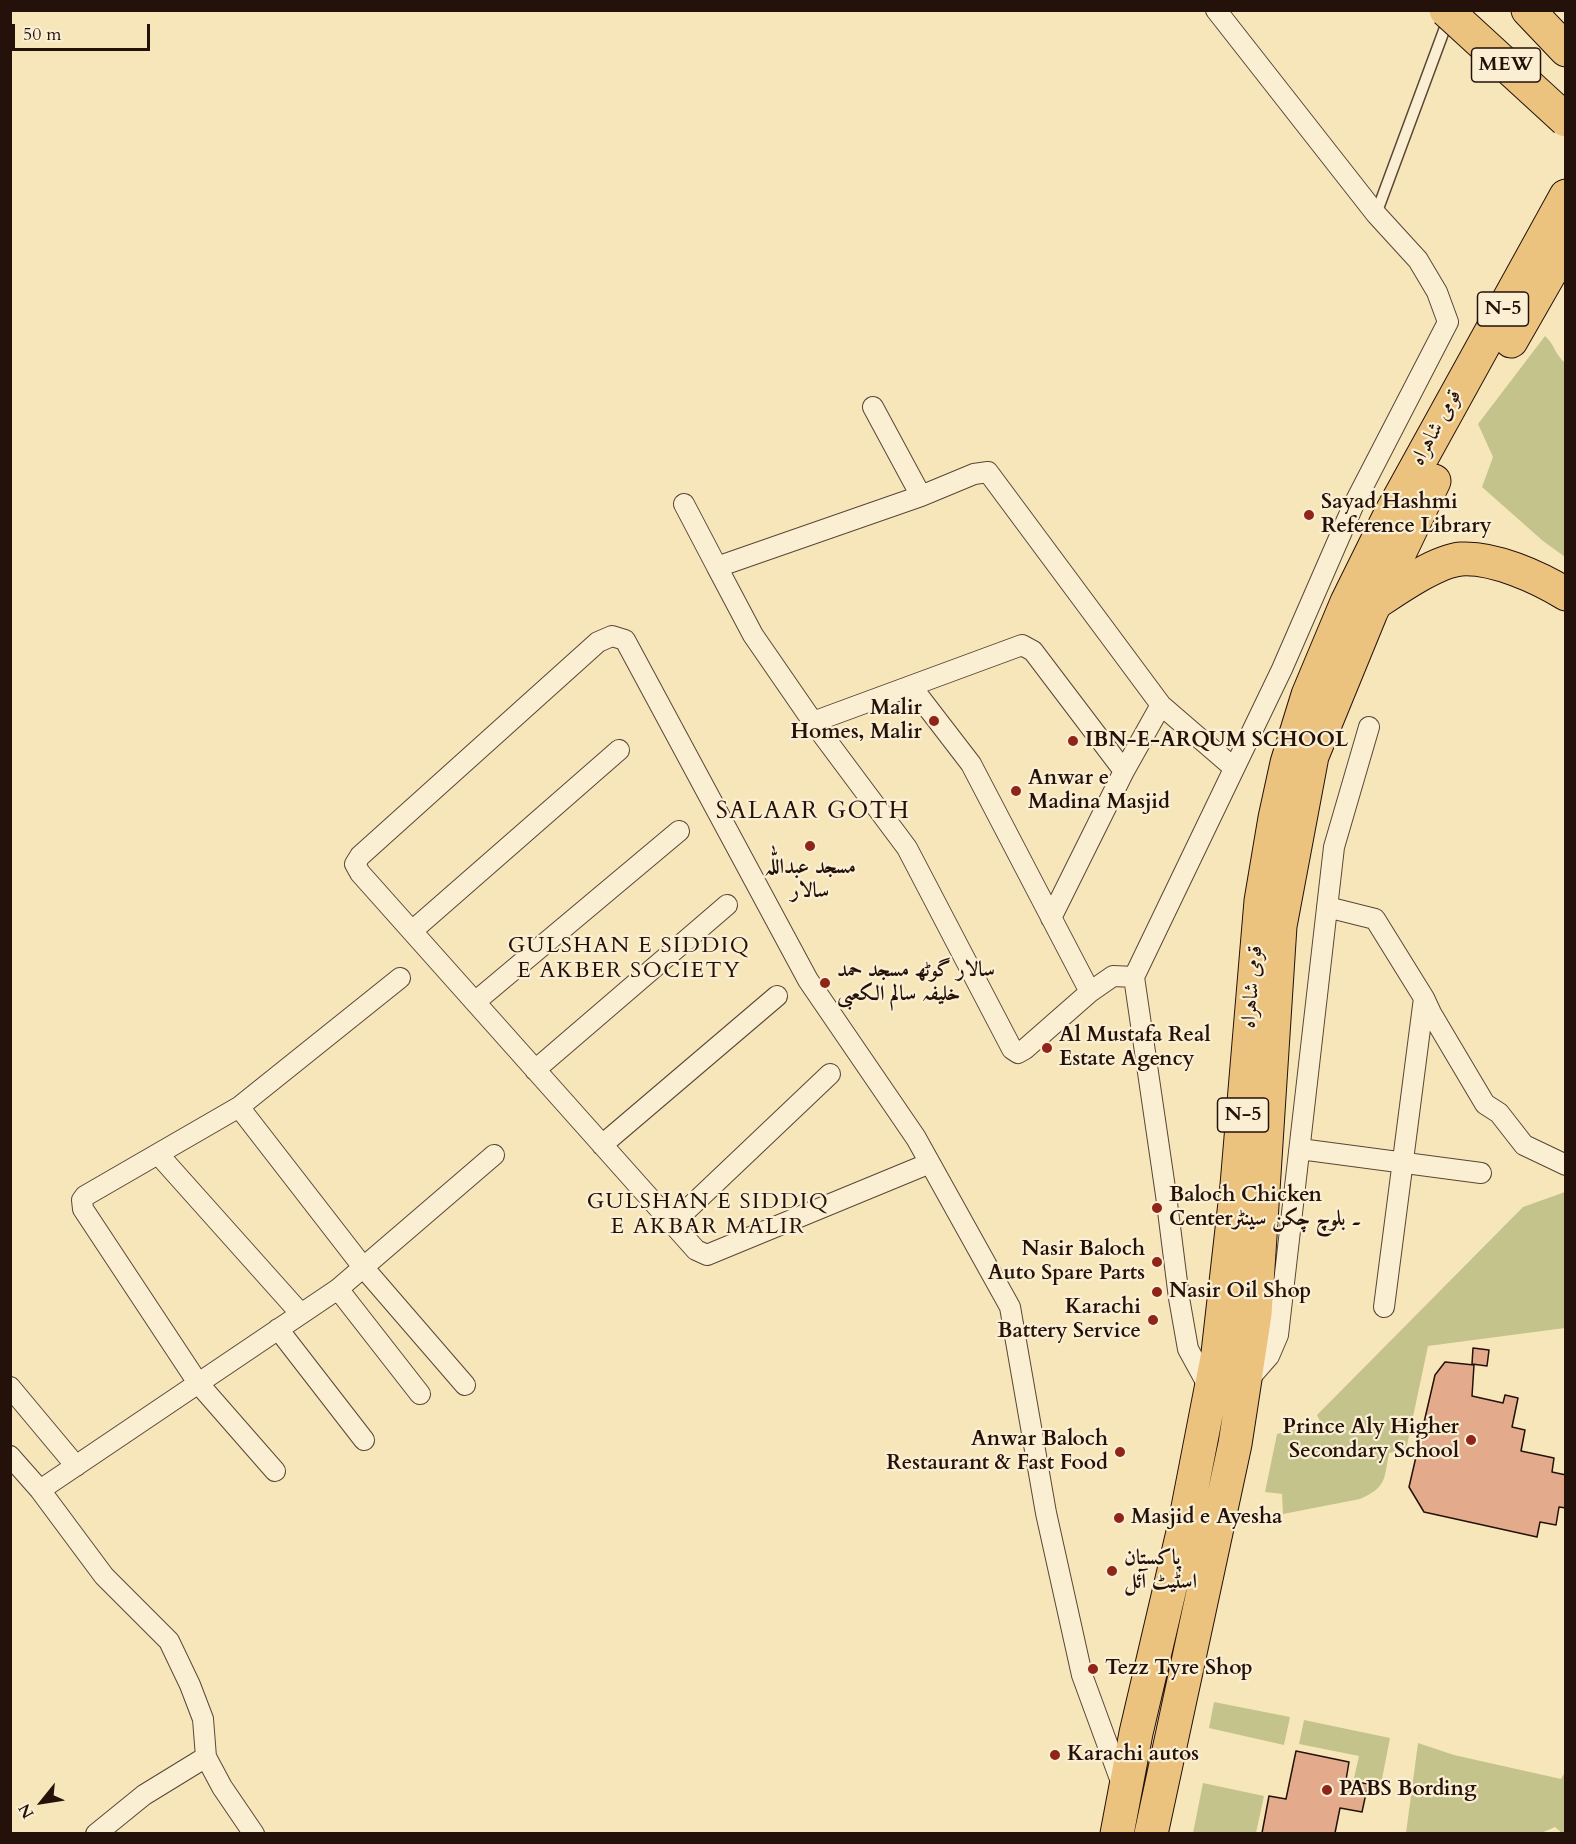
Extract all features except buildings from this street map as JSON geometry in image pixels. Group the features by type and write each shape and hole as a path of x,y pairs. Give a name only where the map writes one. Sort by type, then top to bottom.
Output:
{"highway":[{"name":"MEW","path":"1446,10 1566,120"},
{"name":"MEW","path":"1528,10 1566,50"},
{"name":"قومی شاہراہ","path":"1151,1833 1235,1444 1246,1382 1256,1314 1280,926 1312,756 1374,604 1419,508 1452,423 1566,196"},
{"name":"قومی شاہراہ","path":"1117,1833 1136,1733 1184,1528 1218,1353 1237,1185 1261,901 1287,763 1308,695 1347,602 1390,515 1566,245"},
{"path":"1374,604 1411,580 1459,559 1493,562 1551,585 1566,594"}],"street":[{"path":"1211,1390 1188,1349 1186,1339 1134,977 1282,669 1353,506 1448,322 1437,292 1418,260 1376,214 1216,10"},
{"path":"873,407 921,496"},
{"path":"717,567 921,496 974,474 988,472 1161,705 1234,768"},
{"path":"684,504 753,635 813,722 907,848 1012,1049 1018,1053 1024,1049 1090,992 1113,976 1134,977"},
{"path":"930,1163 707,1255 696,1250 360,873 355,864 360,856 598,642 612,636 625,640 808,980 916,1138 930,1163 1010,1306 1046,1513 1082,1675 1126,1795"},
{"path":"813,722 1023,645 1033,651 1124,771"},
{"path":"911,686 970,764 1090,992"},
{"path":"1051,918 1124,771 1161,705"},
{"path":"1246,1382 1269,1356 1278,1335 1334,847 1369,727"},
{"path":"412,931 619,750"},
{"path":"475,1002 679,831"},
{"path":"535,1070 727,905"},
{"path":"1327,908 1375,919 1485,1104 1499,1113 1524,1144 1566,1165"},
{"path":"275,1471 198,1383 83,1209 82,1204 85,1196 239,1107 400,978"},
{"path":"602,1145 777,996"},
{"path":"1384,1307 1424,998"},
{"path":"672,1224 830,1074"},
{"path":"239,1107 363,1267 465,1385"},
{"path":"1300,1149 1480,1173"},
{"path":"158,1154 301,1314"},
{"path":"40,1490 338,1289 494,1155"},
{"path":"338,1289 420,1394"},
{"path":"278,1329 364,1440"},
{"path":"10,1387 76,1466"},
{"path":"10,1456 40,1490 104,1576 169,1641 190,1684 203,1719 206,1757 222,1787 254,1833"},
{"path":"96,1833 144,1795 206,1757"}],"lane":[{"path":"1376,214 1451,10"}],"shaded area":[{"path":"1545,336 1565,363 1565,557 1543,541 1482,487 1493,457 1478,424"},
{"path":"1565,1192 1565,1328 1428,1346 1406,1450 1389,1453 1385,1476 1380,1486 1360,1499 1283,1514 1282,1494 1265,1492 1277,1434 1321,1423 1317,1415 1523,1207"},
{"path":"1214,1702 1290,1717 1284,1745 1209,1728"},
{"path":"1304,1720 1390,1738 1381,1784 1354,1778 1359,1756 1299,1744"},
{"path":"1418,1743 1454,1755 1561,1779 1565,1772 1565,1833 1555,1827 1539,1834 1406,1833"},
{"path":"1203,1783 1264,1796 1256,1833 1193,1833"}],"place":[{"name":"Sayad Hashmi Reference Library","path":"1309,515"},
{"name":"Malir Homes, Malir","path":"934,721"},
{"name":"IBN-E-ARQUM SCHOOL","path":"1073,741"},
{"name":"Anwar e Madina Masjid","path":"1016,791"},
{"name":"مسجد عبداللّٰہ سالار","path":"810,846"},
{"name":"سالار گوٹھ مسجد حمد خلیفہ سالم الکعبی","path":"825,983"},
{"name":"Al Mustafa Real Estate Agency","path":"1047,1048"},
{"name":"Baloch Chicken Center۔ بلوچ چکن سینٹر","path":"1157,1208"},
{"name":"Nasir Baloch Auto Spare Parts","path":"1157,1262"},
{"name":"Nasir Oil Shop","path":"1157,1292"},
{"name":"Karachi Battery Service","path":"1153,1320"},
{"name":"Prince Aly Higher Secondary School","path":"1471,1440"},
{"name":"Anwar Baloch Restaurant & Fast Food","path":"1120,1452"},
{"name":"Masjid e Ayesha","path":"1119,1518"},
{"name":"پاکستان اسٹیٹ آئل","path":"1112,1571"},
{"name":"Tezz Tyre Shop","path":"1093,1669"},
{"name":"Karachi autos","path":"1055,1755"},
{"name":"PABS Bording","path":"1327,1790"}],"district":[{"name":"SALAAR GOTH","path":"813,812"},
{"name":"GULSHAN E SIDDIQ E AKBER SOCIETY","path":"629,960"},
{"name":"GULSHAN E SIDDIQ E AKBAR MALIR","path":"708,1216"}]}
